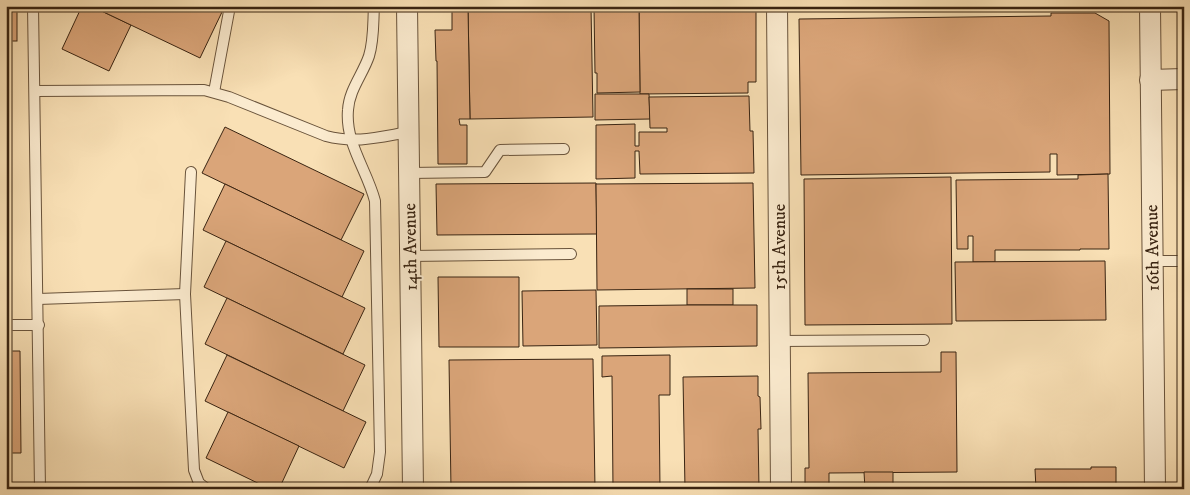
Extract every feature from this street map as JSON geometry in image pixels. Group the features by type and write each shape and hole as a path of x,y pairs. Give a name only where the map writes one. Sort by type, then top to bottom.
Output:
{"street":[{"name":"14th Avenue","path":"408,6 413,489"},
{"name":"15th Avenue","path":"777,6 781,489"},
{"name":"16th Avenue","path":"1150,6 1155,489"},
{"path":"1150,80 1184,79"}],"lane":[{"path":"34,6 40,489"},
{"path":"214,92 230,6"},
{"path":"370,489 377,474 380,452 375,201 372,189 351,140 348,111 350,98 372,46 374,6"},
{"path":"35,91 204,90 214,92 342,141 409,132"},
{"path":"409,173 485,172 500,150 564,149"},
{"path":"191,172 185,294 194,470 199,483 207,489"},
{"path":"410,256 572,254"},
{"path":"1152,261 1184,261"},
{"path":"38,299 185,294"},
{"path":"6,325 39,325"},
{"path":"780,341 924,340"}],"building":[{"path":"6,6 17,6 17,41 6,41"},
{"path":"82,6 91,6 131,25 109,71 62,49"},
{"path":"91,6 210,6 222,12 200,58"},
{"path":"524,6 586,6 524,8"},
{"path":"754,6 754,9 756,9 756,82 748,82 748,93 640,94 639,7"},
{"path":"591,7 593,117 470,119 468,8"},
{"path":"594,7 639,7 640,92 597,93"},
{"path":"468,8 470,119 459,119 460,125 467,125 467,164 438,164 435,30 452,30 452,9"},
{"path":"1051,13 1095,13 1109,21 1110,174 1057,175 1057,154 1050,154 1050,172 801,175 799,19 1051,16"},
{"path":"595,94 649,94 650,119 595,120"},
{"path":"749,96 750,131 753,131 754,173 640,174 639,151 635,151 635,178 596,179 596,125 635,124 635,146 639,146 639,132 667,132 667,128 650,128 649,97"},
{"path":"225,127 364,194 341,240 202,173"},
{"path":"1108,174 1109,249 995,250 995,262 973,262 973,236 968,236 968,249 957,249 956,180 1078,179 1078,175"},
{"path":"951,177 952,324 805,325 804,179"},
{"path":"596,183 597,234 437,235 436,184"},
{"path":"753,183 755,288 597,290 596,184"},
{"path":"225,184 364,251 342,297 203,230"},
{"path":"226,241 365,308 343,354 204,287"},
{"path":"1105,261 1106,320 956,321 955,262"},
{"path":"438,277 519,277 519,347 439,347"},
{"path":"687,289 733,289 733,305 687,305"},
{"path":"596,290 597,345 523,346 522,291"},
{"path":"227,298 365,365 343,411 205,344"},
{"path":"757,305 757,346 599,348 599,306"},
{"path":"6,351 20,351 21,453 6,453"},
{"path":"941,352 956,352 957,472 829,473 829,486 805,486 805,468 809,468 808,373 941,372"},
{"path":"227,355 366,422 344,468 205,401"},
{"path":"670,355 670,395 659,395 660,489 613,489 612,376 602,377 602,356"},
{"path":"593,359 595,489 451,489 449,360"},
{"path":"758,376 761,429 758,429 759,489 685,489 683,377"},
{"path":"228,412 299,446 279,489 270,489 206,458"},
{"path":"1091,467 1116,467 1116,489 1036,489 1035,469 1091,469"},
{"path":"864,472 893,472 893,489 865,489"}]}
